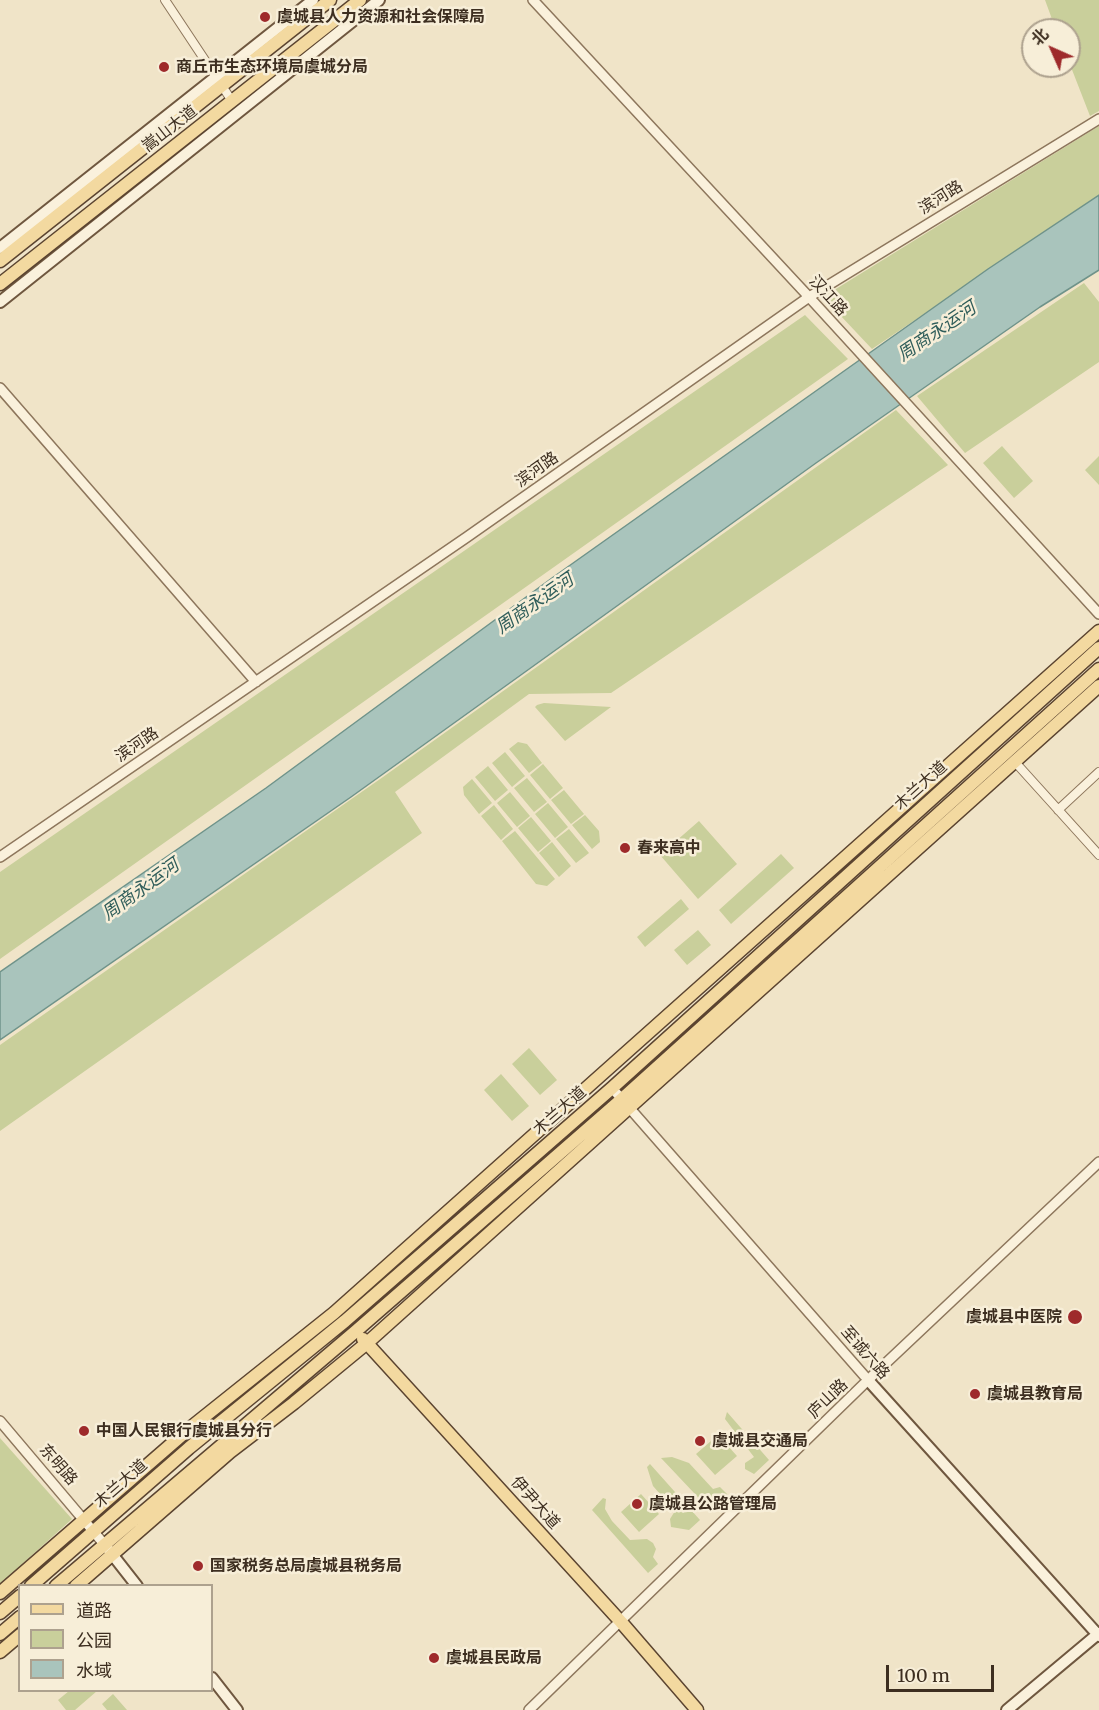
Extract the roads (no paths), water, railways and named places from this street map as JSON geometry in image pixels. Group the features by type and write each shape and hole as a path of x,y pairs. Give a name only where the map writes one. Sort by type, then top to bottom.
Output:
{"main road":[{"path":"0,248 219,81 313,0"},
{"name":"嵩山大道","path":"0,261 219,81 330,0"},
{"name":"嵩山大道","path":"0,284 360,0"},
{"path":"0,302 379,0"},
{"path":"0,1593 190,1428 334,1313 1099,631"},
{"name":"木兰大道","path":"33,1584 189,1448 345,1321 612,1088 1099,648"},
{"name":"木兰大道","path":"59,1584 108,1549 356,1331 626,1104 1099,669"},
{"path":"78,1584 108,1549 367,1343 626,1104 1099,686"},
{"name":"伊尹大道","path":"345,1321 621,1622 697,1710"},
{"name":"至诚六路","path":"868,1380 1098,1634"},
{"name":"东明路","path":"108,1549 135,1584"},
{"path":"0,1613 18,1598"},
{"path":"0,1634 18,1619"},
{"path":"1007,1710 1098,1634"},
{"path":"0,1652 18,1637"},
{"path":"213,1679 237,1710"}],"street":[{"path":"165,0 232,101"},
{"name":"汉江路","path":"533,0 1099,614"},
{"name":"滨河路","path":"0,857 467,537 809,297 1099,119"},
{"path":"0,388 256,682"},
{"path":"1014,762 1099,855"},
{"path":"1058,810 1099,772"},
{"name":"至诚六路","path":"612,1088 868,1380"},
{"name":"庐山路","path":"529,1710 868,1380 1099,1161"},
{"name":"东明路","path":"0,1421 108,1549"}],"water":[{"name":"周商永运河","path":"1099,195 1099,270 1040,307 816,463 351,797 0,1040 0,972 266,788 552,578 988,269"}],"place":[{"name":"虞城县人力资源和社会保障局","path":"265,17"},
{"name":"商丘市生态环境局虞城分局","path":"164,67"},
{"name":"春来高中","path":"625,848"},
{"name":"虞城县中医院","path":"1075,1317"},
{"name":"虞城县教育局","path":"975,1394"},
{"name":"中国人民银行虞城县分行","path":"84,1431"},
{"name":"虞城县交通局","path":"700,1441"},
{"name":"虞城县公路管理局","path":"637,1504"},
{"name":"国家税务总局虞城县税务局","path":"198,1566"},
{"name":"虞城县民政局","path":"434,1658"}]}
